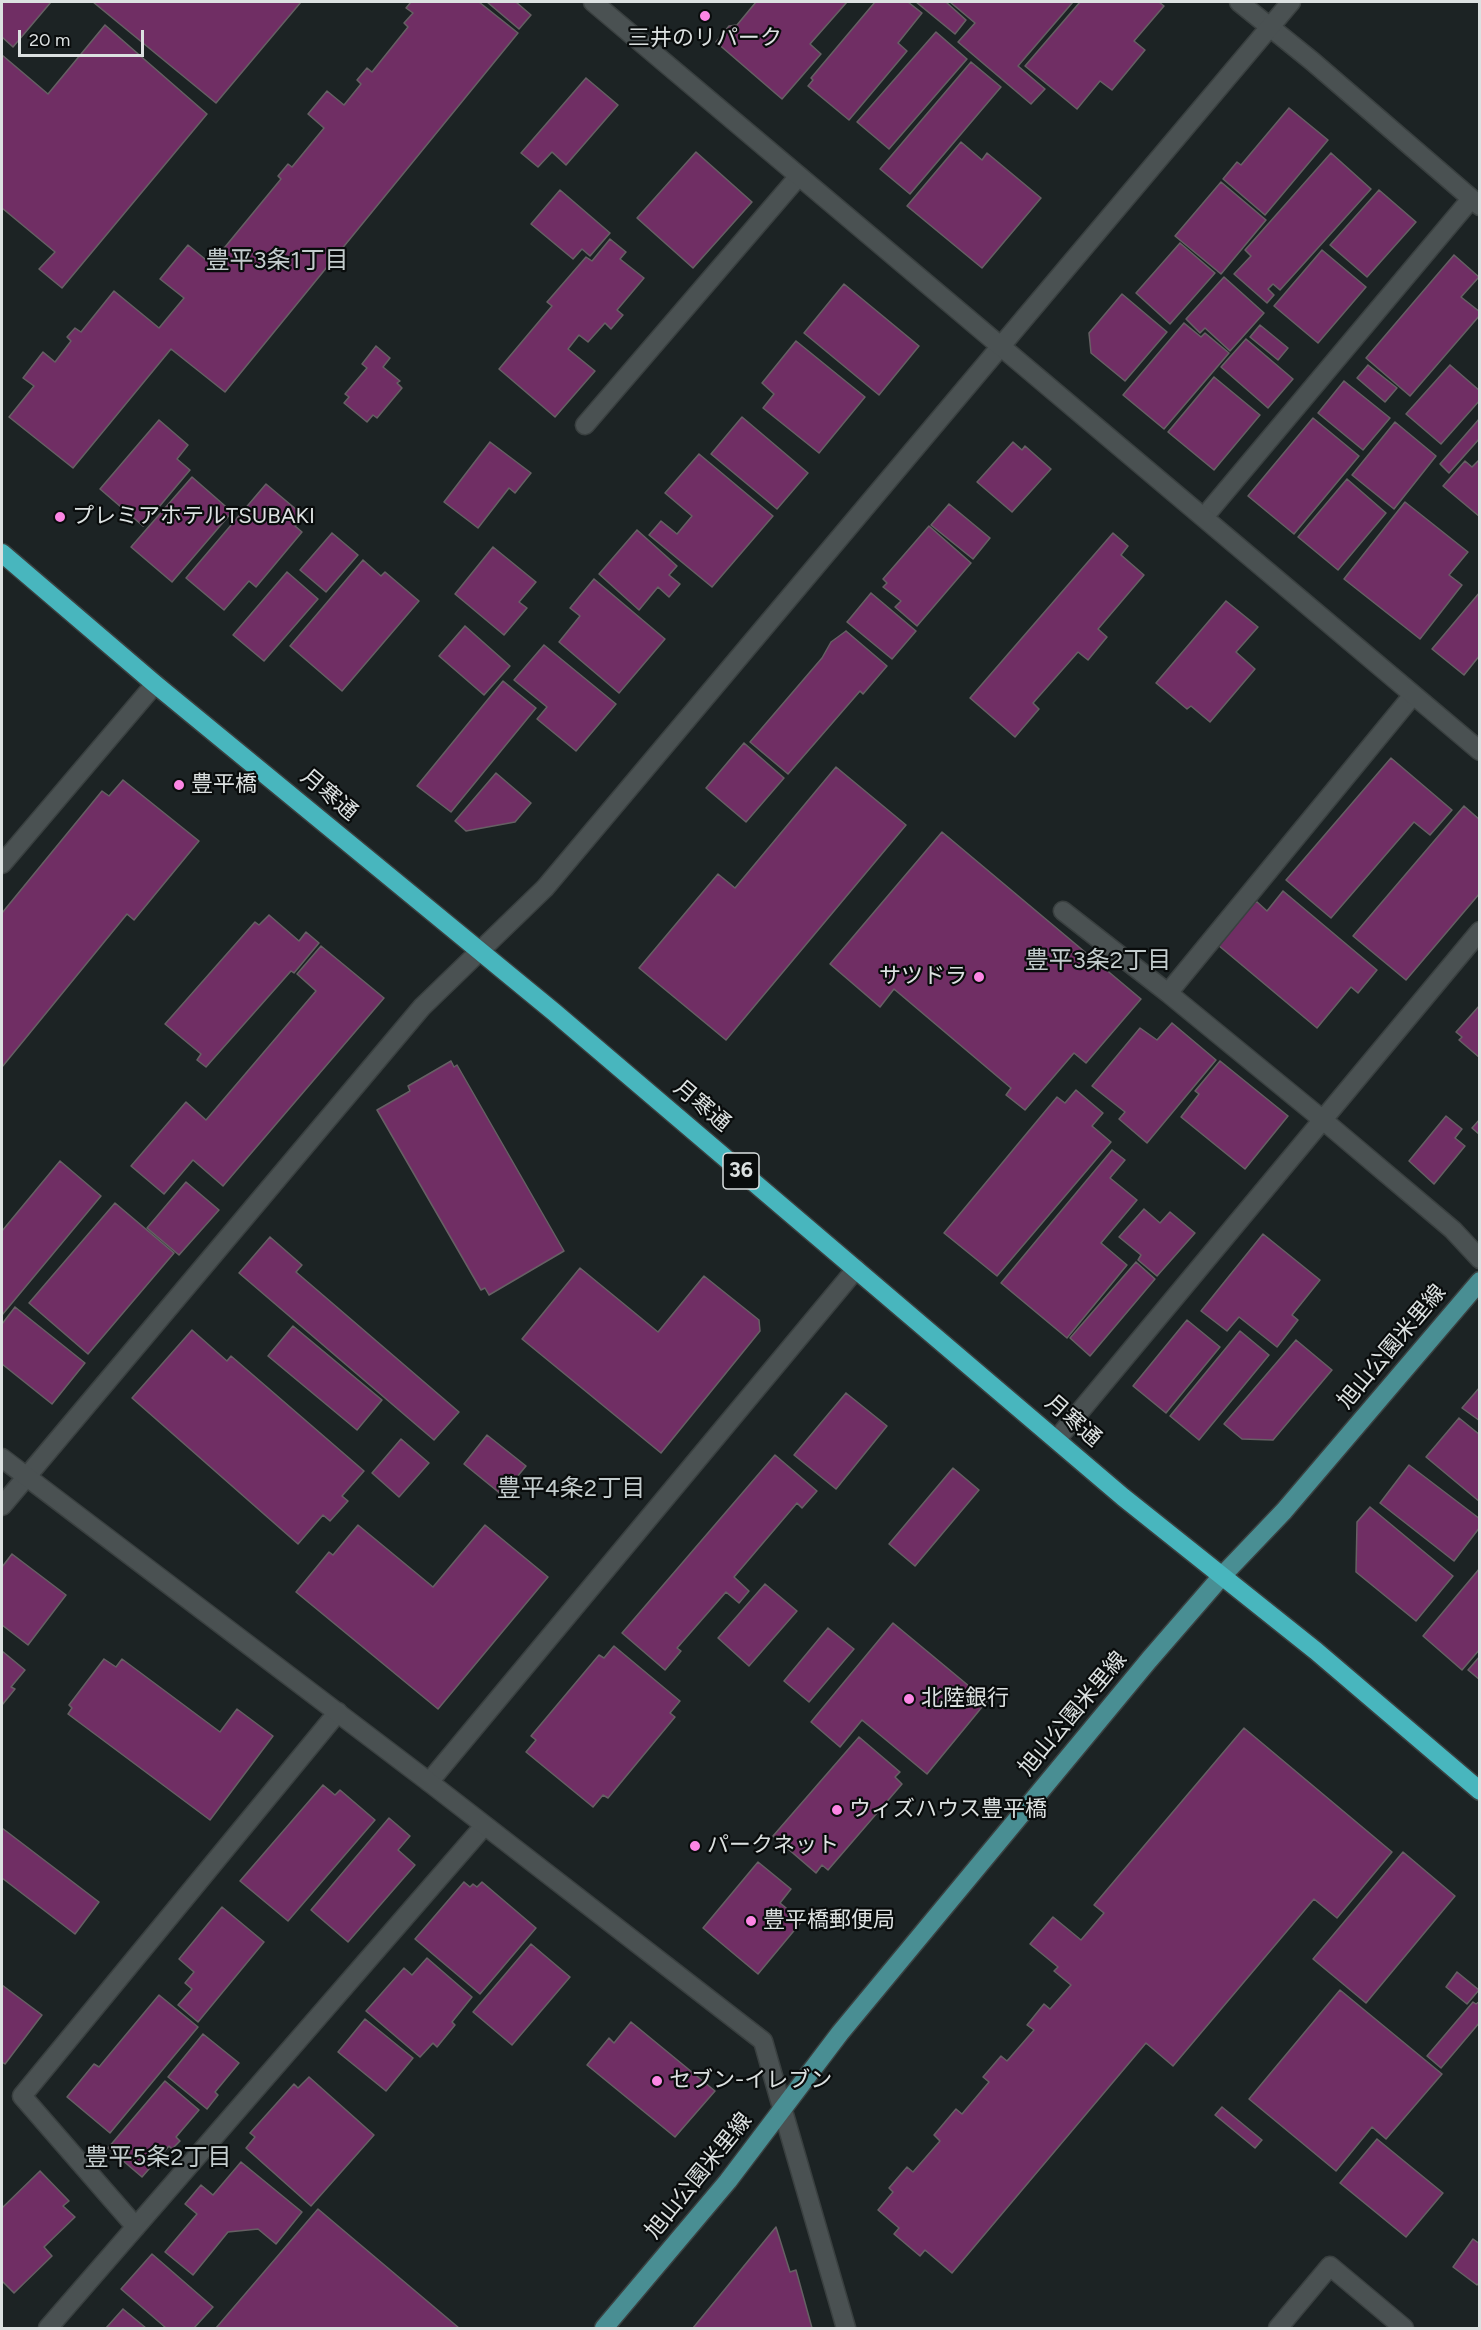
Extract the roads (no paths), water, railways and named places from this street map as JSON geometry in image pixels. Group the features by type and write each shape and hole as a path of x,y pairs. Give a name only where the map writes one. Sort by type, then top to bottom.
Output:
{"highway":[{"name":"月寒通","path":"2,553 155,684 479,950 1123,1497 1316,1651 1479,1791"}],"main road":[{"name":"旭山公園米里線","path":"604,2328 728,2181 783,2111 844,2027 1149,1659 1221,1577 1284,1511 1479,1281"}],"street":[{"path":"593,2 1479,752"},
{"path":"1204,517 1475,202 1239,2"},
{"path":"2,1506 422,1007 545,888 1291,2"},
{"path":"585,425 799,176"},
{"path":"2,864 155,684"},
{"path":"1168,993 1413,695"},
{"path":"1063,911 1168,993 1323,1120 1453,1230 1479,1258"},
{"path":"1057,1439 1479,931"},
{"path":"429,1782 856,1269"},
{"path":"2,1458 338,1712 763,2041 846,2328"},
{"path":"136,2227 22,2096 338,1712"},
{"path":"48,2328 484,1826"},
{"path":"1278,2328 1330,2266 1404,2328"}],"place":[{"name":"三井のリパーク","path":"705,16"},
{"name":"プレミアホテルTSUBAKI","path":"60,517"},
{"name":"豊平橋","path":"179,785"},
{"name":"サツドラ","path":"979,977"},
{"name":"北陸銀行","path":"909,1699"},
{"name":"ウィズハウス豊平橋","path":"837,1810"},
{"name":"パークネット","path":"695,1846"},
{"name":"豊平橋郵便局","path":"751,1921"},
{"name":"セブン-イレブン","path":"657,2081"}],"district":[{"name":"豊平3条1丁目","path":"277,261"},
{"name":"豊平3条2丁目","path":"1098,961"},
{"name":"豊平4条2丁目","path":"571,1489"},
{"name":"豊平5条2丁目","path":"158,2158"}]}
